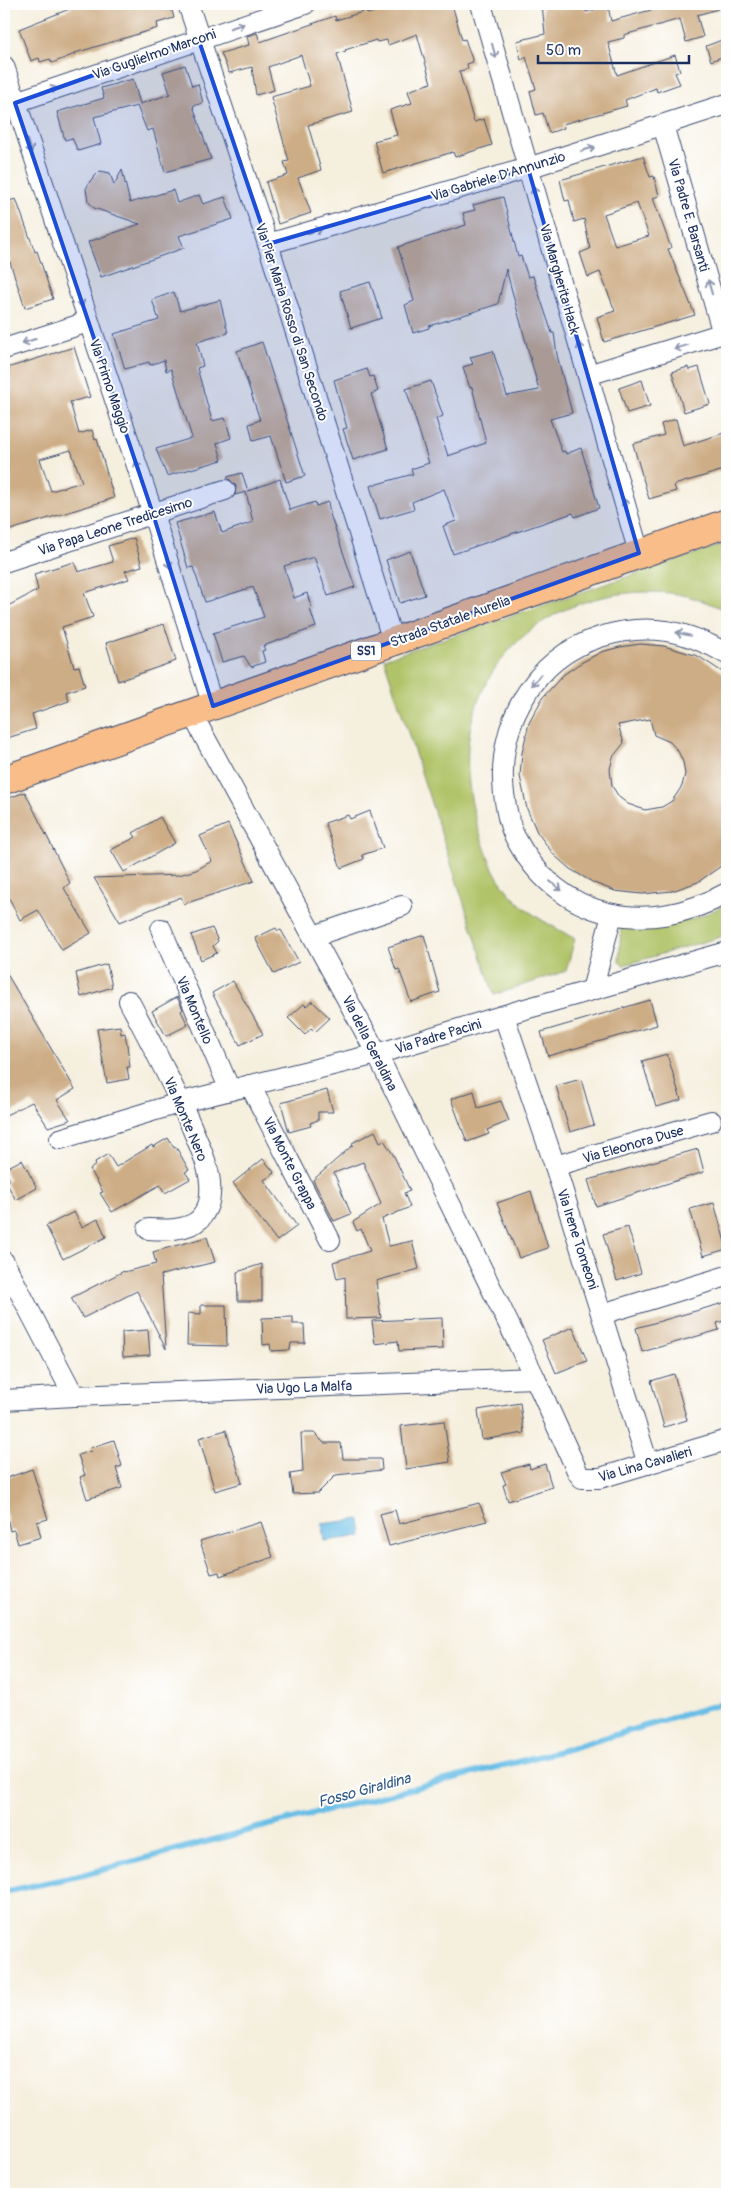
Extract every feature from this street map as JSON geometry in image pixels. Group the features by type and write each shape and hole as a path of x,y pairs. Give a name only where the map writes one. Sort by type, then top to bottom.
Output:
{"main road":[{"name":"Strada Statale Aurelia","path":"4,780 727,523"}],"street":[{"name":"Via Pier Maria Rosso di San Secondo","path":"188,4 268,244 393,641"},
{"name":"Via Guglielmo Marconi","path":"9,104 198,38 305,4"},
{"name":"Via Margherita Hack","path":"481,4 640,553"},
{"name":"Via Primo Maggio","path":"4,66 9,104 88,322 153,514 202,710"},
{"name":"Via Gabriele D'Annunzio","path":"268,244 528,168 727,104"},
{"name":"Via Padre E. Barsanti","path":"663,125 725,333"},
{"path":"4,349 88,322"},
{"path":"588,375 725,333"},
{"name":"Via Papa Leone Tredicesimo","path":"4,562 225,490"},
{"path":"727,654 695,637 669,631 642,629 595,638 572,649 546,669 531,686 512,720 504,750 503,782 505,805 514,833 531,861 552,883 595,910 612,915 638,918 670,915 695,908 727,893"},
{"name":"Via della Geraldina","path":"202,710 314,936 377,1054 534,1378"},
{"path":"314,936 402,906"},
{"path":"592,990 612,915"},
{"name":"Via Montello","path":"161,930 230,1090"},
{"name":"Via Padre Pacini","path":"60,1138 182,1102 377,1054 727,952"},
{"name":"Via Monte Nero","path":"129,1001 182,1102 206,1165 210,1191 209,1202 200,1218 192,1224 163,1230 148,1229"},
{"name":"Via Irene Tomeoni","path":"504,1016 555,1166 648,1464"},
{"name":"Via Monte Grappa","path":"250,1085 330,1240"},
{"name":"Via Eleonora Duse","path":"555,1166 711,1121"},
{"path":"4,1262 74,1396"},
{"path":"602,1314 727,1276"},
{"name":"Via Ugo La Malfa","path":"4,1400 534,1378"},
{"name":"Via Lina Cavalieri","path":"534,1378 574,1467 582,1478 600,1478 727,1440"}],"highlighted area":[{"path":"198,38 268,244 528,168 639,553 213,706 153,514 15,103"}],"green space":[{"path":"727,543 727,611 699,600 670,593 639,592 608,596 579,604 552,616 528,633 506,653 489,678 476,707 469,738 468,754 469,787 480,834 497,876 515,899 536,916 575,939 566,971 494,995 384,659"},
{"path":"727,903 727,935 624,965 619,962 621,926 663,924 688,920 714,911"}],"water":[{"path":"360,1519 362,1536 324,1541 322,1524"}],"building":[{"path":"70,4 170,4 174,18 157,23 158,28 75,53 52,63 50,59 40,62 39,58 31,61 19,29 72,8"},
{"path":"401,4 452,4 462,40 465,39 473,62 467,64 468,69 459,71 474,122 484,119 492,145 455,157 453,152 383,173 374,141 397,135 390,110 412,103 408,91 431,83 417,34 388,45 387,40 377,42 376,40 345,50 337,54 353,112 308,125 321,170 298,178 311,213 278,224 266,182 288,175 284,162 289,161 271,97 310,86 301,55 268,67 274,90 256,95 252,67 229,73 221,53 249,45 247,36 257,33 260,42 335,16 336,20 366,11 367,14"},
{"path":"542,4 585,4 586,12 608,6 611,21 651,10 649,4 718,4 718,9 697,15 703,37 686,42 680,19 624,35 624,38 608,42 617,75 675,55 680,71 675,73 680,84 657,92 656,88 625,100 627,106 563,124 564,128 549,133 543,113 536,115 530,91 536,89 526,57 521,60 517,41 545,34"},
{"path":"727,38 727,55 711,61 706,46"},
{"path":"185,65 192,86 198,84 203,103 193,106 211,159 165,172 153,129 147,131 137,106 94,117 101,144 78,151 72,138 65,140 57,112 104,98 101,88 133,79 140,104 170,94 163,72"},
{"path":"643,156 650,177 654,176 659,196 653,198 671,248 668,249 695,315 604,342 597,317 615,311 600,272 588,277 580,253 590,249 584,219 574,222 569,200 565,201 560,180","holes":["637,203 649,236 615,246 604,214"]},
{"path":"122,170 130,203 173,190 177,203 199,195 203,204 225,197 233,219 179,236 184,248 101,277 88,242 140,224 94,208 88,201 86,189 90,181 100,171 110,173 114,185"},
{"path":"503,197 518,257 521,256 528,277 533,276 552,333 554,333 557,355 572,413 550,419 562,452 565,451 566,454 581,448 599,508 575,517 573,513 453,554 443,526 456,521 444,489 412,502 414,509 380,519 370,486 413,474 411,469 429,463 406,389 431,381 443,416 436,419 448,456 486,443 472,387 470,388 463,367 473,364 470,357 493,351 507,396 539,390 506,269 498,304 413,333 405,305 414,301 398,247 466,225 463,213 475,210 473,205"},
{"path":"16,199 35,252 37,251 53,299 25,308 8,256 4,257 4,202"},
{"path":"370,282 382,318 351,328 340,291"},
{"path":"174,292 180,311 220,300 228,333 197,342 203,366 197,368 212,421 225,418 231,438 217,443 222,460 167,476 156,449 192,438 171,369 166,371 164,360 150,365 149,362 125,369 114,334 159,320 152,300"},
{"path":"262,342 305,476 286,482 271,436 253,441 249,424 260,420 237,351"},
{"path":"74,347 90,397 70,402 79,434 92,430 95,440 97,439 114,498 4,532 4,369","holes":["71,450 82,482 51,491 40,459"]},
{"path":"688,367 689,370 699,367 710,404 684,412 672,372"},
{"path":"367,369 370,377 373,376 378,391 371,394 388,449 353,460 343,429 347,428 334,380"},
{"path":"642,380 650,406 627,413 619,388"},
{"path":"676,419 683,446 727,432 727,469 674,485 676,491 649,499 633,444 664,435 661,424"},
{"path":"242,473 248,491 280,479 290,510 315,502 316,506 328,502 330,514 355,587 328,596 314,557 284,566 294,598 307,593 316,627 263,646 265,650 262,651 265,662 251,667 244,656 222,662 213,633 264,617 253,587 205,602 193,567 188,568 175,523 215,512 222,533 253,522 246,492 235,495 236,486 227,477"},
{"path":"134,538 142,566 125,571 129,579 84,593 93,617 62,627 74,667 79,666 85,686 66,692 69,701 32,714 36,729 4,739 4,608 38,590 34,574 74,562 78,572 113,562 108,546"},
{"path":"410,551 425,595 400,603 386,560"},
{"path":"164,624 176,661 118,681 106,643"},
{"path":"640,644 664,646 698,656 727,675 727,862 698,882 672,891 642,894 615,891 594,883 570,869 554,855 537,832 527,809 520,776 522,753 529,723 543,697 563,675 579,664 601,652","holes":["650,719 654,735 670,742 678,751 683,762 685,774 682,786 672,801 662,807 645,810 628,804 619,797 612,786 610,769 613,757 624,743 618,725"]},
{"path":"25,792 70,883 64,888 91,933 62,950 38,910 20,920 4,888 4,800"},
{"path":"370,811 383,848 362,855 364,859 341,868 325,823 348,815 350,819"},
{"path":"160,817 175,843 124,872 111,850 136,837 133,833"},
{"path":"228,824 254,881 184,904 181,897 120,922 94,878 179,875 196,870 212,861 200,836"},
{"path":"212,928 218,941 213,946 217,953 201,960 191,935"},
{"path":"276,928 278,931 281,930 299,962 274,974 255,938"},
{"path":"424,935 440,992 411,1002 399,969 396,970 388,947"},
{"path":"107,964 112,987 81,997 76,973"},
{"path":"4,969 75,1089 57,1100 70,1120 48,1127 32,1102 4,1116"},
{"path":"233,981 263,1034 240,1045 212,993"},
{"path":"177,997 188,1025 166,1036 152,1011"},
{"path":"650,1000 657,1025 548,1056 541,1032"},
{"path":"312,1001 330,1018 315,1032 311,1028 305,1035 288,1018 304,1004 306,1006"},
{"path":"120,1026 121,1034 125,1033 130,1067 127,1067 129,1079 107,1083 97,1029"},
{"path":"667,1054 681,1100 656,1107 642,1061"},
{"path":"581,1079 594,1125 570,1132 556,1086"},
{"path":"327,1090 333,1112 318,1112 318,1120 310,1123 311,1126 289,1132 281,1103"},
{"path":"474,1091 478,1108 501,1101 509,1121 487,1130 489,1134 467,1142 451,1099"},
{"path":"375,1131 380,1142 384,1140 394,1156 410,1191 404,1193 410,1207 382,1219 389,1246 412,1241 419,1269 376,1281 381,1318 346,1319 345,1277 337,1279 333,1262 370,1251 361,1229 357,1231 353,1222 381,1204 363,1162 334,1173 351,1214 334,1221 313,1180 353,1145 352,1143"},
{"path":"168,1138 174,1148 176,1147 189,1170 185,1172 190,1179 165,1193 160,1185 112,1212 100,1193 103,1192 90,1169 96,1165 95,1162 108,1154 116,1167 152,1145 153,1147"},
{"path":"698,1149 704,1172 596,1206 588,1180"},
{"path":"263,1159 275,1173 264,1180 297,1226 277,1241 233,1183"},
{"path":"22,1160 37,1188 16,1200 6,1182 10,1180 4,1169"},
{"path":"531,1191 548,1248 519,1258 497,1203"},
{"path":"714,1203 727,1249 703,1256 690,1209"},
{"path":"74,1212 82,1227 98,1219 106,1237 63,1259 46,1226"},
{"path":"628,1227 641,1273 617,1281 603,1234"},
{"path":"207,1237 215,1262 161,1275 166,1349 137,1291 83,1318 71,1298 124,1271 156,1264 153,1252"},
{"path":"262,1264 262,1301 238,1301 237,1272"},
{"path":"727,1302 727,1320 717,1323 719,1330 642,1352 636,1328"},
{"path":"201,1305 226,1305 227,1346 187,1345 188,1313 201,1314"},
{"path":"293,1317 293,1324 304,1324 305,1343 291,1343 290,1350 271,1351 270,1344 263,1345 262,1318"},
{"path":"442,1318 443,1349 399,1351 398,1341 375,1344 372,1321"},
{"path":"573,1327 587,1361 556,1373 542,1340"},
{"path":"148,1330 150,1355 123,1357 122,1332"},
{"path":"674,1374 687,1420 664,1427 651,1381"},
{"path":"520,1403 524,1433 482,1440 478,1410"},
{"path":"444,1421 450,1462 406,1469 401,1426"},
{"path":"226,1430 242,1483 215,1491 199,1438"},
{"path":"301,1433 314,1433 324,1443 341,1443 343,1459 381,1459 382,1470 336,1475 318,1493 293,1494 290,1474 303,1472"},
{"path":"114,1440 122,1466 116,1468 122,1488 87,1499 80,1477 85,1475 78,1455 91,1451 90,1448"},
{"path":"529,1464 530,1469 545,1464 552,1487 508,1501 503,1485 506,1484 501,1472"},
{"path":"32,1469 48,1519 37,1522 41,1537 18,1544 14,1530 10,1531 4,1503 4,1479"},
{"path":"479,1503 487,1521 389,1546 380,1514 395,1510 399,1524"},
{"path":"261,1522 273,1557 220,1576 219,1572 211,1574 200,1541"}],"waterway":[{"name":"Fosso Giraldina","path":"4,1892 83,1875 265,1826 564,1750 727,1702"}]}
